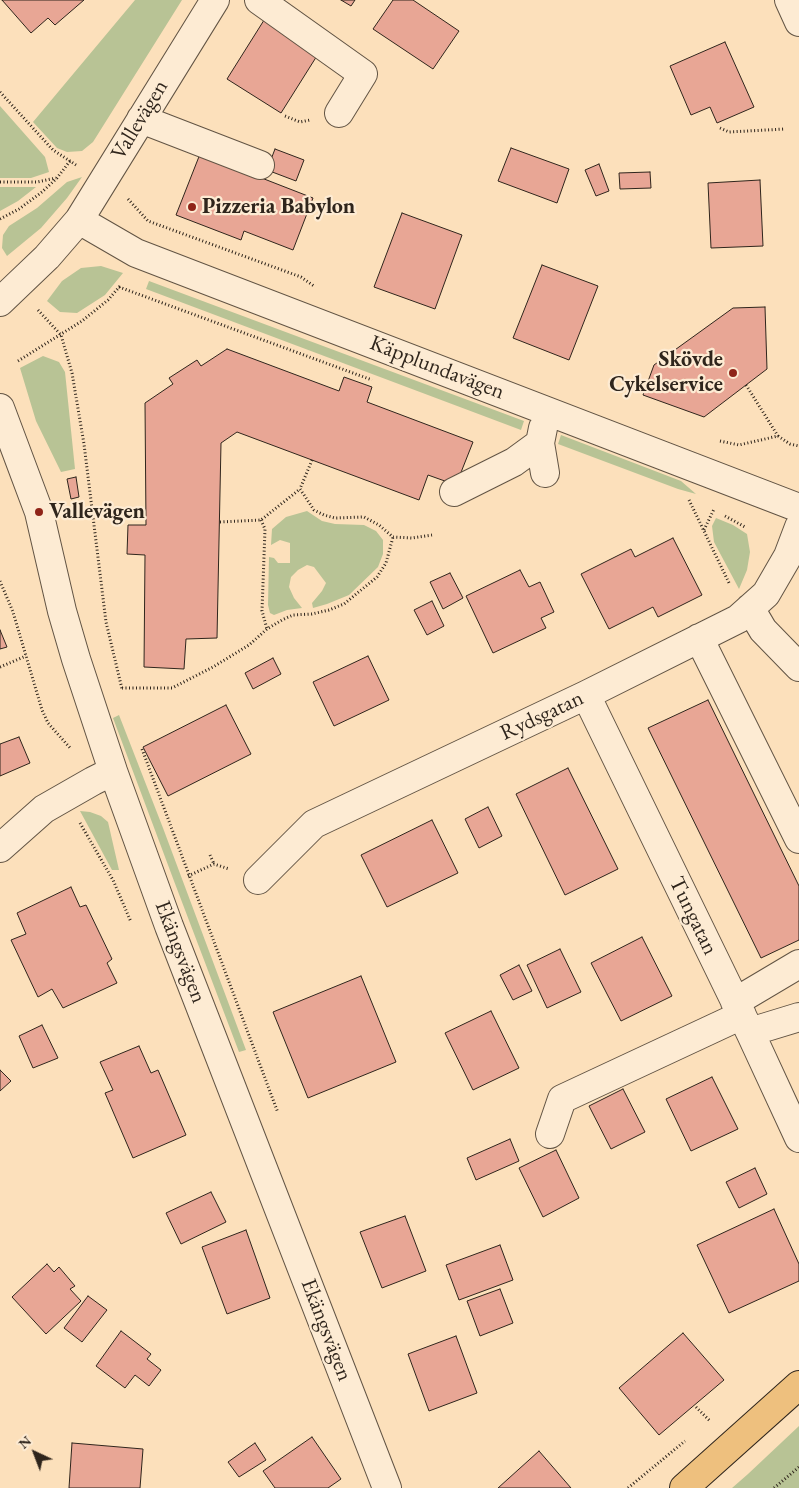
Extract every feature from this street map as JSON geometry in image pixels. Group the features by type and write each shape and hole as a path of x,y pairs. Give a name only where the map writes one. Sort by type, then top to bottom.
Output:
{"main road":[{"path":"684,1488 799,1386"}],"street":[{"name":"Vallevägen","path":"0,302 47,257 79,220 215,0"},
{"path":"259,0 364,74 339,113"},
{"path":"789,0 799,22"},
{"path":"141,118 260,164"},
{"name":"Käpplundavägen","path":"79,220 136,253 799,508"},
{"name":"Ekängsvägen","path":"0,408 39,512 73,651 113,771 169,926 387,1488"},
{"path":"545,473 540,442 547,410"},
{"path":"454,492 514,462 540,442"},
{"name":"Rydsgatan","path":"258,880 314,824 586,695 738,619 741,599 766,594 788,556 799,526"},
{"path":"741,599 763,630 799,667"},
{"path":"699,638 799,839"},
{"name":"Tungatan","path":"586,695 799,1138"},
{"path":"0,848 44,809 86,784 113,771"},
{"path":"550,1134 562,1099 742,1016 799,964"},
{"path":"742,1016 799,1017"}],"path":[{"path":"0,92 53,150 70,161 57,178 42,192 0,219"},
{"path":"720,128 729,132 785,129"},
{"path":"0,182 37,182 57,178"},
{"path":"18,360 82,321 108,300 123,280"},
{"path":"39,310 61,335 72,373 84,444 106,622 123,695"},
{"path":"746,385 778,436"},
{"path":"790,444 799,446"},
{"path":"220,522 261,520 300,489 312,460"},
{"path":"300,489 314,510 335,518 364,517 379,525 393,537 412,538 432,535"},
{"path":"689,500 741,599"},
{"path":"704,531 714,509"},
{"path":"261,520 265,529 262,611 268,629"},
{"path":"122,688 172,688 213,667 249,645 268,629 293,615 329,610 344,604 377,577 386,563 393,537"},
{"path":"0,581 13,612 42,710 48,723 73,751"},
{"path":"0,667 26,656"},
{"path":"141,748 280,1117"},
{"path":"210,855 214,864"},
{"path":"188,876 214,864 258,880"},
{"path":"696,1407 710,1421"},
{"path":"774,1488 799,1467"}],"green space":[{"path":"135,0 182,0 93,142 82,151 67,152 57,148 33,122"},
{"path":"0,106 45,157 49,172 31,178 0,178"},
{"path":"82,177 41,228 7,256 2,248 3,235 9,226 37,208 67,182"},
{"path":"0,187 36,187 18,201 0,211"},
{"path":"101,266 123,273 105,295 77,313 60,312 47,301 62,281 81,268"},
{"path":"149,281 524,421 521,430 146,289"},
{"path":"43,356 59,362 65,372 75,469 61,472 36,421 20,368"},
{"path":"561,435 681,481 696,494 558,444"},
{"path":"307,511 322,521 335,524 364,525 376,531 383,540 383,554 378,567 349,595 313,608 312,603 326,583 314,567 307,565 298,570 291,577 289,587 294,598 302,608 287,610 274,615 270,613 268,605 269,557 274,558 278,563 290,563 290,543 280,540 271,545 272,529 286,517"},
{"path":"716,518 733,525 747,534 750,552 747,570 739,589 714,542 712,526"},
{"path":"119,715 246,1050 239,1052 174,881 113,718"},
{"path":"80,811 101,816 108,822 119,870 112,870"},
{"path":"799,1426 799,1488 732,1488 748,1474"}],"building":[{"path":"2,0 84,0 55,25 48,18 31,33"},
{"path":"341,0 355,0 351,6"},
{"path":"393,0 413,0 459,31 433,69 373,29"},
{"path":"266,17 320,51 281,113 227,79"},
{"path":"725,42 754,107 717,123 710,107 691,115 670,66"},
{"path":"511,148 569,169 557,203 498,181"},
{"path":"275,149 304,160 296,181 267,170"},
{"path":"200,154 313,198 293,250 244,231 241,240 176,215"},
{"path":"599,164 609,191 596,196 585,170"},
{"path":"650,172 651,188 620,189 619,173"},
{"path":"760,180 763,246 711,248 708,183"},
{"path":"402,213 462,235 435,309 374,287"},
{"path":"542,265 598,286 569,360 513,338"},
{"path":"765,307 767,369 704,417 643,395 654,365 733,308"},
{"path":"227,349 339,391 344,377 372,387 367,402 473,442 456,485 428,475 419,500 237,432 221,443 217,638 186,639 184,669 144,667 145,555 127,554 128,525 146,525 145,403 173,384 169,378 197,360 201,366"},
{"path":"76,477 79,497 71,499 67,479"},
{"path":"673,538 702,595 658,617 653,607 609,629 581,574 631,549 635,557"},
{"path":"520,570 529,587 540,582 554,612 541,618 546,628 493,653 466,596"},
{"path":"450,573 463,598 443,609 430,582"},
{"path":"432,601 444,626 427,635 414,610"},
{"path":"0,630 7,647 0,649"},
{"path":"368,656 389,700 334,726 313,682"},
{"path":"273,658 281,674 253,689 245,673"},
{"path":"708,700 799,886 799,940 761,958 648,728"},
{"path":"226,705 251,754 168,796 143,747"},
{"path":"19,737 30,763 0,776 0,744"},
{"path":"568,768 618,869 565,895 516,794"},
{"path":"488,807 502,836 479,848 465,819"},
{"path":"432,820 458,873 387,907 361,855"},
{"path":"71,887 80,907 86,905 112,959 107,963 117,983 63,1008 52,989 38,997 11,940 26,934 17,913"},
{"path":"642,937 672,996 621,1021 591,963"},
{"path":"560,949 581,992 547,1008 527,965"},
{"path":"519,965 532,991 513,1000 500,975"},
{"path":"361,976 396,1062 308,1098 273,1012"},
{"path":"491,1011 519,1068 473,1090 445,1033"},
{"path":"42,1025 58,1058 33,1068 19,1036"},
{"path":"139,1046 151,1073 158,1070 186,1135 133,1158 105,1093 113,1090 100,1062"},
{"path":"0,1070 11,1081 0,1091"},
{"path":"712,1077 738,1129 691,1151 666,1099"},
{"path":"623,1089 645,1132 611,1149 589,1106"},
{"path":"510,1139 519,1161 476,1180 467,1158"},
{"path":"556,1150 579,1198 543,1217 519,1168"},
{"path":"755,1168 767,1194 739,1208 726,1182"},
{"path":"211,1192 226,1222 181,1244 166,1213"},
{"path":"774,1209 799,1264 799,1281 729,1313 697,1245"},
{"path":"405,1216 426,1271 382,1288 360,1232"},
{"path":"246,1230 270,1298 227,1314 202,1247"},
{"path":"500,1245 513,1280 459,1300 446,1265"},
{"path":"47,1264 54,1272 59,1267 75,1286 70,1289 81,1301 46,1334 12,1297"},
{"path":"500,1289 513,1323 480,1336 467,1301"},
{"path":"88,1296 107,1310 82,1342 64,1328"},
{"path":"121,1331 151,1354 147,1359 161,1370 149,1386 135,1375 125,1388 96,1366"},
{"path":"683,1333 724,1380 659,1435 619,1388"},
{"path":"456,1336 477,1393 429,1411 408,1354"},
{"path":"312,1437 341,1479 328,1488 275,1488 263,1471"},
{"path":"72,1443 143,1449 140,1488 69,1488"},
{"path":"255,1443 266,1460 239,1477 228,1462"},
{"path":"539,1451 571,1488 498,1488"}],"place":[{"name":"Pizzeria Babylon","path":"192,207"},
{"name":"Skövde Cykelservice","path":"733,373"},
{"name":"Vallevägen","path":"39,512"}]}
